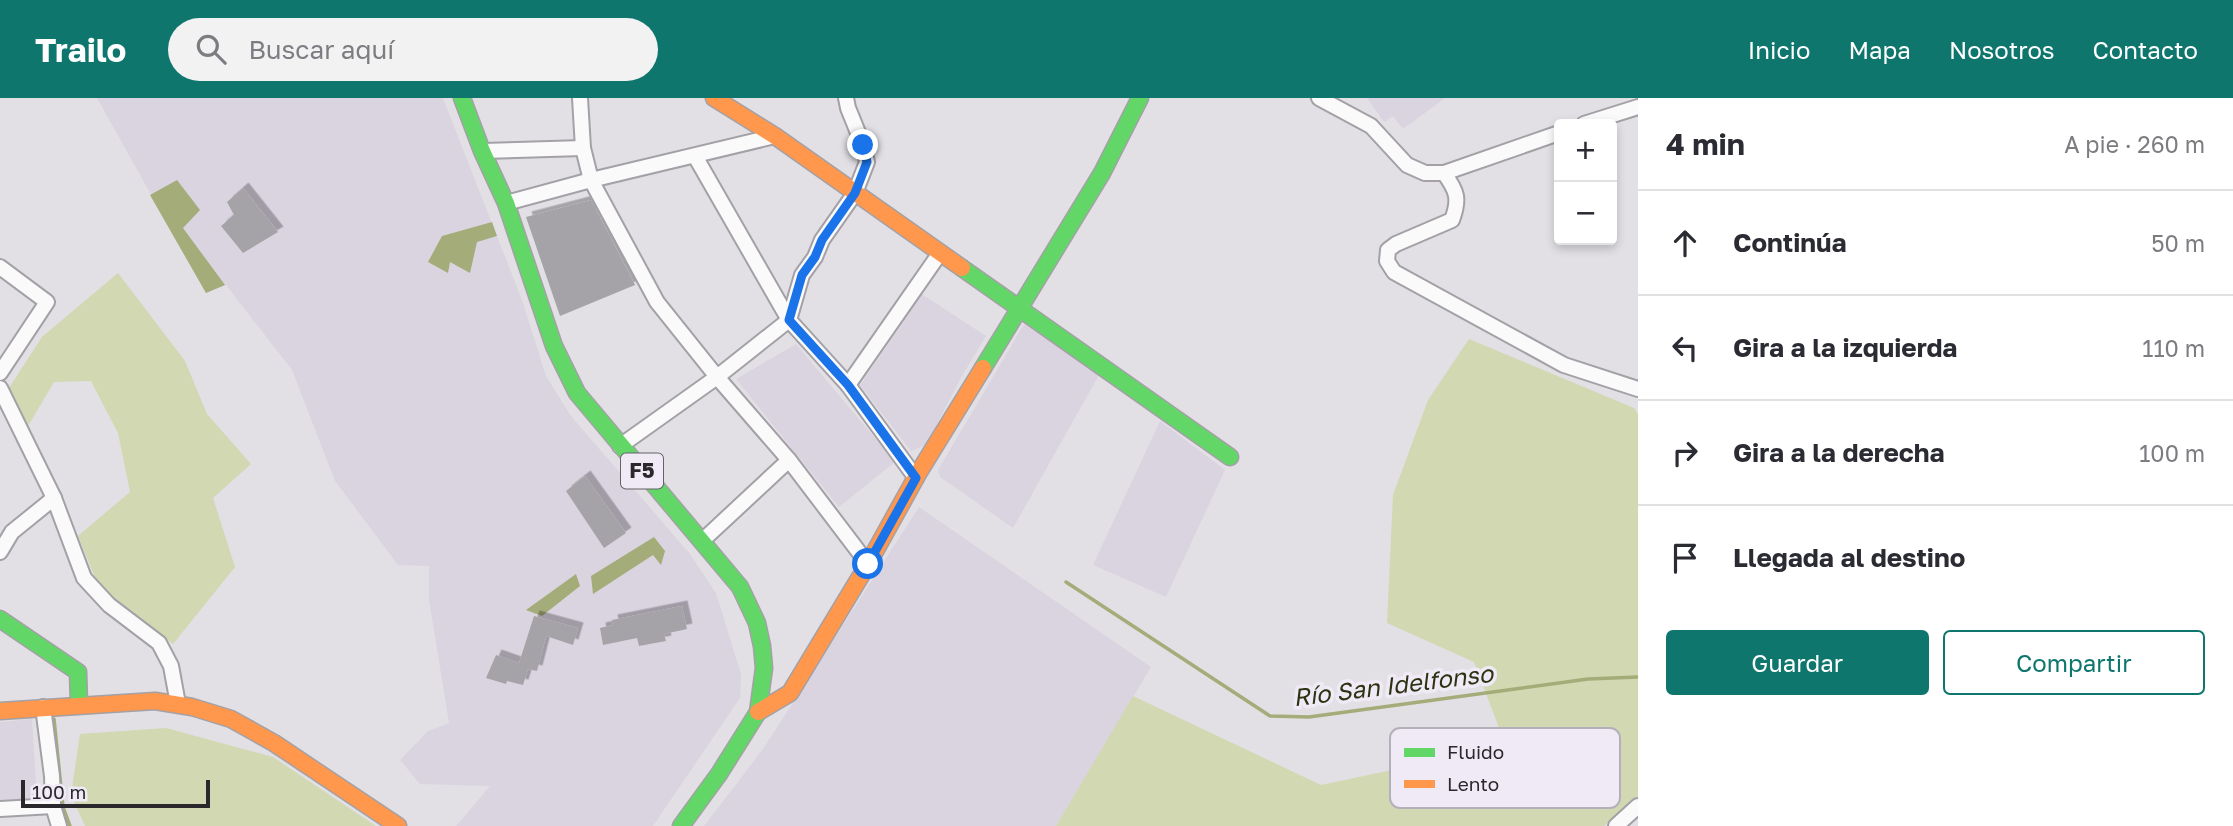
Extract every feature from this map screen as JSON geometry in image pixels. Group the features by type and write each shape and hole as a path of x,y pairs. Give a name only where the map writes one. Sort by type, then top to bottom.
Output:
{"main road":[{"name":"F5","path":"462,98 506,203 554,346 576,393 740,587 757,623 764,668 758,712 719,774 681,826"},
{"path":"714,98 735,105 1019,310 1230,457"},
{"path":"758,712 790,693 916,478 1102,173 1140,98"},
{"path":"0,619 78,672 79,705"},
{"path":"0,711 155,701 178,704 231,719 274,743 398,826"}],"street":[{"path":"580,98 583,148 591,180 657,302 789,460 868,564"},
{"path":"620,446 717,377 789,320 802,275 815,257 822,240 855,193 867,162 846,98"},
{"path":"1319,98 1371,126 1408,165 1425,173 1444,173 1554,135"},
{"path":"1600,119 1638,107"},
{"path":"506,203 775,136"},
{"path":"482,151 583,148"},
{"path":"695,156 789,320 848,385 916,478"},
{"path":"1444,173 1455,189 1457,206 1452,220 1388,250 1388,261 1394,272 1564,365 1638,389"},
{"path":"848,385 940,253"},
{"path":"0,267 47,302 0,373"},
{"path":"0,388 54,498 84,578 108,605 159,643 172,666 178,704"},
{"path":"702,541 789,460"},
{"path":"0,552 12,532 54,498"},
{"path":"43,707 53,806 59,826"},
{"path":"0,809 53,806"},
{"path":"1616,826 1638,806"}],"shaded area":[{"path":"97,98 443,98 522,300 546,376 571,416 690,554 716,593 741,674 740,698 653,826 456,826 490,786 420,784 400,760 428,731 449,723 429,600 429,566 398,565 335,481 292,370 226,285 206,293"},
{"path":"1367,98 1445,98 1403,129 1393,116 1384,122"},
{"path":"177,180 200,210 183,228 225,285 206,293 150,195"},
{"path":"492,222 497,236 477,242 470,273 450,262 448,273 428,262 442,236"},
{"path":"118,273 185,361 207,414 251,464 213,498 235,567 173,644 98,585 78,536 130,492 118,433 91,381 54,382 28,426 9,388 42,337"},
{"path":"920,293 986,336 926,445 911,451 860,385 903,323"},
{"path":"1024,324 1099,375 1013,528 940,477 938,470"},
{"path":"1469,339 1634,408 1638,414 1638,797 1604,826 1056,826 1133,696 1321,785 1390,770 1390,808 1620,808 1620,728 1499,728 1474,662 1387,623 1393,495 1428,400"},
{"path":"796,344 895,462 839,507 736,379"},
{"path":"1160,421 1225,470 1166,597 1093,565"},
{"path":"919,507 1151,667 1056,826 704,826 763,749"},
{"path":"654,537 665,551 661,565 653,555 593,594 591,576"},
{"path":"576,574 580,586 542,616 526,610"},
{"path":"32,719 37,798 0,801 0,722"},
{"path":"166,728 273,757 376,826 85,826 71,795 80,734"}],"building":[{"path":"243,188 278,232 243,253 221,226 234,215 227,202"},
{"path":"591,200 635,285 560,316 526,217"},
{"path":"585,476 626,533 604,548 566,491"},
{"path":"682,606 687,629 664,634 666,641 639,646 637,638 603,645 600,628 613,625 612,620"},
{"path":"534,616 578,628 573,645 546,636 537,671 528,669 523,685 507,681 506,684 486,678 496,655 519,663"}],"waterway":[{"name":"Río San Idelfonso","path":"1066,582 1270,716 1309,717 1588,679 1638,677"},
{"path":"54,719 63,807 70,826"}],"traffic: fast":[{"path":"462,98 506,203 554,346 577,393 740,587 757,623 764,668 758,712 719,774 681,826"},
{"path":"983,368 1102,173 1140,98"},
{"path":"962,268 1230,457"},
{"path":"0,619 78,672 79,705"}],"traffic: slow":[{"path":"714,98 775,136 962,268"},
{"path":"758,712 790,693 983,368"},
{"path":"0,711 155,701 192,707 231,719 274,743 398,826"}],"route":[{"path":"863,145 867,162 855,193 822,240 815,257 802,275 794,295 789,320 848,385 916,478 868,564"}]}
